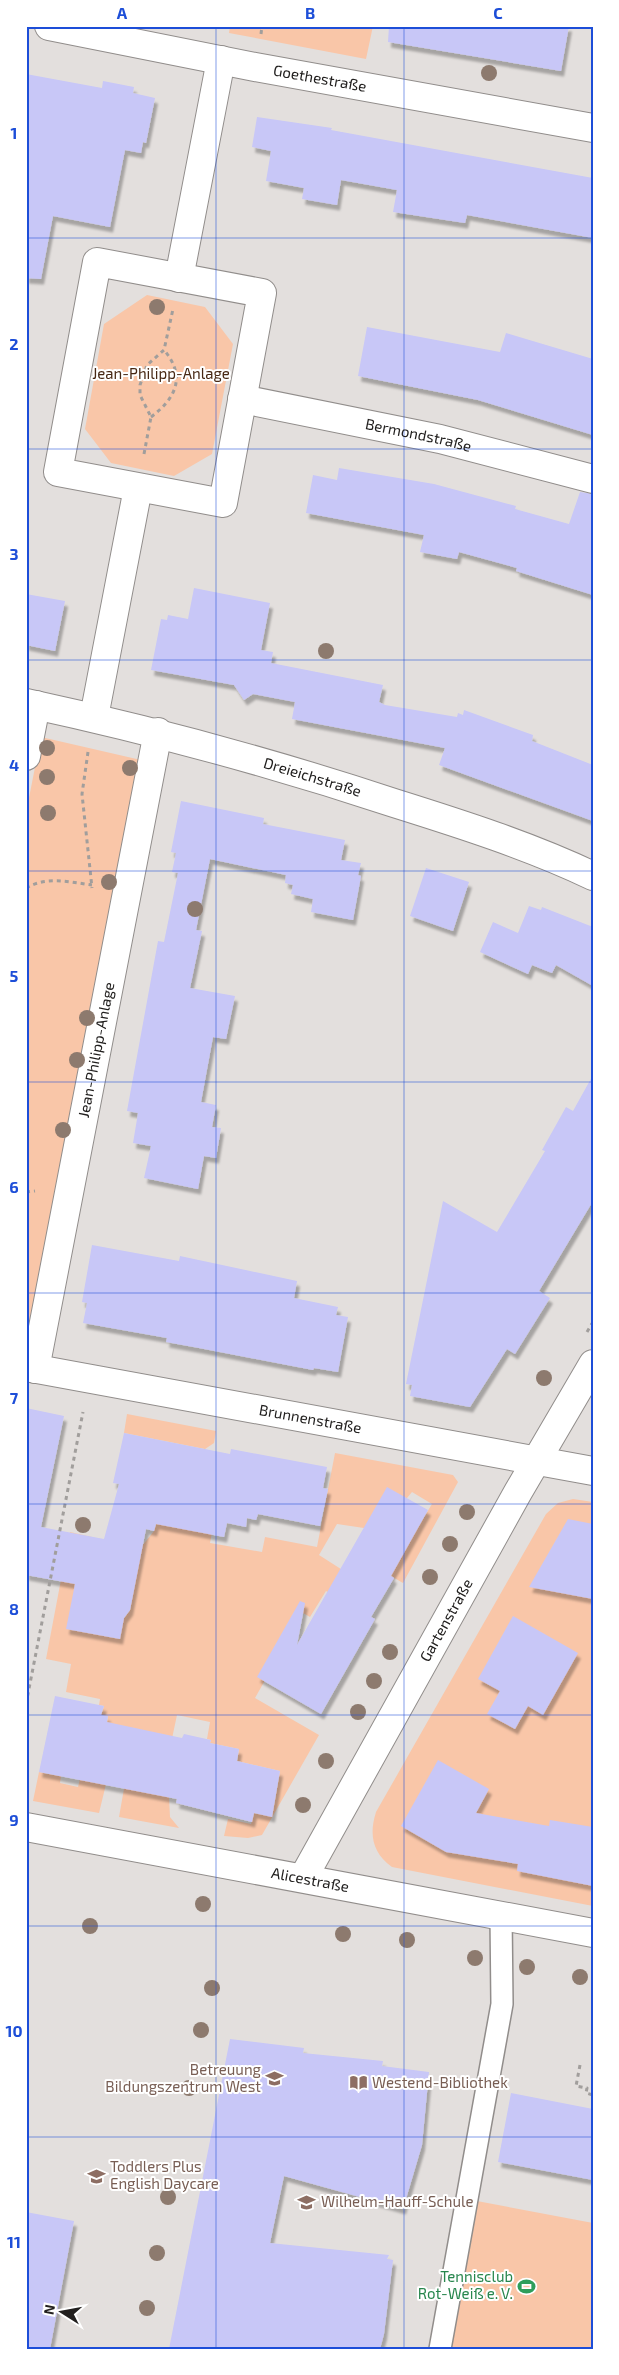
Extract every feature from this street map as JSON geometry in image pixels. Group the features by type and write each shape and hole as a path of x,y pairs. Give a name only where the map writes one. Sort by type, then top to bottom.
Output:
{"street":[{"name":"Goethestraße","path":"49,26 221,60 593,128"},
{"path":"177,289 221,60"},
{"path":"97,262 177,289 262,293 242,399 223,503 58,472 97,262"},
{"name":"Bermondstraße","path":"242,399 440,439 593,479"},
{"path":"94,717 138,488"},
{"path":"26,756 31,704"},
{"name":"Dreieichstraße","path":"31,704 158,732 265,762 424,812 593,876"},
{"name":"Jean-Philipp-Anlage","path":"30,1368 158,732"},
{"name":"Gartenstraße","path":"303,1878 536,1460 593,1364"},
{"name":"Brunnenstraße","path":"30,1368 593,1471"},
{"name":"Alicestraße","path":"26,1828 593,1933"}],"lane":[{"path":"440,2349 502,2004 501,1916"}],"path":[{"path":"143,461 151,417 140,395 140,385 147,365 164,350 177,289"},
{"path":"151,417 166,406 176,388 174,366 164,350"},
{"path":"92,896 82,794 94,717"},
{"path":"26,888 41,881 92,886"},
{"path":"37,1199 38,1191"},
{"path":"26,1704 84,1408"},
{"path":"580,2066 576,2086 587,2088 586,2093 593,2095"}],"green space":[{"path":"230,26 373,26 366,59 229,33"},
{"name":"Jean-Philipp-Anlage","path":"147,295 205,307 233,344 212,454 174,476 111,463 85,429 104,324"},
{"path":"41,737 141,760 30,1337 26,1336 26,813"},
{"path":"127,1414 216,1431 214,1443 205,1449 124,1433"},
{"path":"335,1453 453,1475 458,1482 403,1583 389,1575 432,1504 412,1492 407,1498 364,1528 337,1524 319,1555 344,1571 331,1594 326,1591 310,1617 303,1613 255,1698 319,1735 262,1835 248,1838 224,1836 228,1819 251,1824 254,1813 272,1816 280,1771 237,1761 239,1749 210,1743 211,1740 207,1739 210,1722 177,1715 160,1795 169,1797 170,1817 179,1828 119,1817 125,1783 107,1780 99,1813 33,1801 39,1772 61,1776 60,1783 78,1787 80,1779 95,1782 108,1716 101,1715 104,1706 99,1705 100,1699 66,1692 71,1664 46,1659 70,1532 92,1537 86,1565 124,1618 130,1610 142,1546 154,1531 156,1524 216,1511 210,1543 262,1552 265,1537 317,1547"},
{"path":"573,1499 593,1502 593,1906 392,1867 380,1856 374,1843 373,1828 376,1812 546,1514 558,1503"},
{"name":"Tennisclub Rot-Weiß e. V.","path":"477,2201 593,2223 593,2349 450,2349"}],"building":[{"path":"389,26 569,26 561,71 388,42"},
{"path":"26,74 102,88 103,81 134,87 133,93 155,98 146,143 143,142 141,153 125,150 110,227 53,216 41,279 26,278"},
{"path":"257,117 332,128 331,130 593,178 593,238 467,215 465,223 393,212 397,190 341,180 337,205 302,199 304,188 266,181 271,151 252,147"},
{"path":"367,327 500,352 506,333 593,359 593,435 478,400 358,376"},
{"path":"339,468 434,484 516,506 515,509 569,524 580,492 593,494 593,595 516,571 517,568 459,552 457,559 420,552 424,535 306,513 313,475 337,480"},
{"path":"194,588 270,603 261,650 273,652 271,663 383,685 379,702 385,705 457,717 458,713 463,715 464,710 533,735 532,741 593,765 593,821 439,765 445,748 292,719 295,702 253,694 244,700 234,685 151,670 161,619 167,620 168,615 188,619"},
{"path":"26,594 65,601 55,651 26,645"},
{"path":"181,801 264,818 263,824 345,840 341,860 361,863 358,875 361,876 353,920 311,912 313,899 291,894 293,885 285,883 286,875 210,859 196,930 202,931 190,988 235,996 226,1039 213,1037 201,1102 216,1105 212,1127 221,1128 216,1158 204,1156 198,1189 144,1178 151,1146 133,1143 138,1113 127,1111 158,941 164,942 178,873 172,872 176,853 171,852"},
{"path":"426,868 469,882 453,931 410,916"},
{"path":"529,906 541,910 542,907 593,927 593,986 556,965 552,973 532,965 528,974 480,952 493,922 518,933"},
{"path":"593,1075 593,1201 539,1291 550,1298 515,1354 507,1349 470,1407 410,1396 412,1385 406,1384 443,1201 497,1232 545,1151 542,1150 566,1107 573,1111"},
{"path":"92,1245 179,1261 180,1256 297,1281 294,1298 338,1307 336,1315 348,1317 338,1372 314,1368 313,1370 166,1342 167,1338 83,1323 87,1303 82,1302"},
{"path":"26,1408 64,1416 41,1527 104,1539 119,1484 113,1483 124,1433 230,1454 231,1449 327,1467 323,1488 328,1489 320,1526 258,1514 256,1520 247,1518 246,1527 227,1523 224,1537 156,1524 154,1531 146,1529 130,1610 124,1618 120,1639 66,1629 75,1584 26,1575"},
{"path":"387,1487 428,1510 391,1576 394,1578 371,1617 375,1619 321,1714 257,1677 300,1601 305,1603 297,1645"},
{"path":"568,1519 593,1524 593,1599 529,1587"},
{"path":"513,1616 578,1653 543,1715 528,1706 515,1729 487,1714 500,1691 478,1679"},
{"path":"55,1696 104,1706 101,1715 108,1716 107,1722 182,1738 184,1734 211,1740 210,1743 239,1749 237,1761 280,1771 272,1817 254,1813 252,1822 176,1803 177,1799 39,1772"},
{"path":"438,1760 489,1789 476,1813 549,1826 550,1820 593,1827 593,1886 517,1871 518,1864 446,1852 401,1826"},
{"path":"230,2039 304,2048 303,2053 383,2061 382,2066 429,2072 422,2145 403,2209 284,2176 270,2243 389,2255 387,2259 393,2260 384,2334 380,2349 169,2349"},
{"path":"511,2093 593,2109 593,2180 498,2162"},
{"path":"26,2212 74,2221 50,2349 26,2349"}],"place":[{"name":"Betreuung Bildungszentrum West","path":"275,2079"},
{"name":"Westend-Bibliothek","path":"358,2083"},
{"name":"Toddlers Plus English Daycare","path":"96,2176"},
{"name":"Wilhelm-Hauff-Schule","path":"307,2202"},
{"name":"Tennisclub Rot-Weiß e. V.","path":"527,2286"}]}
